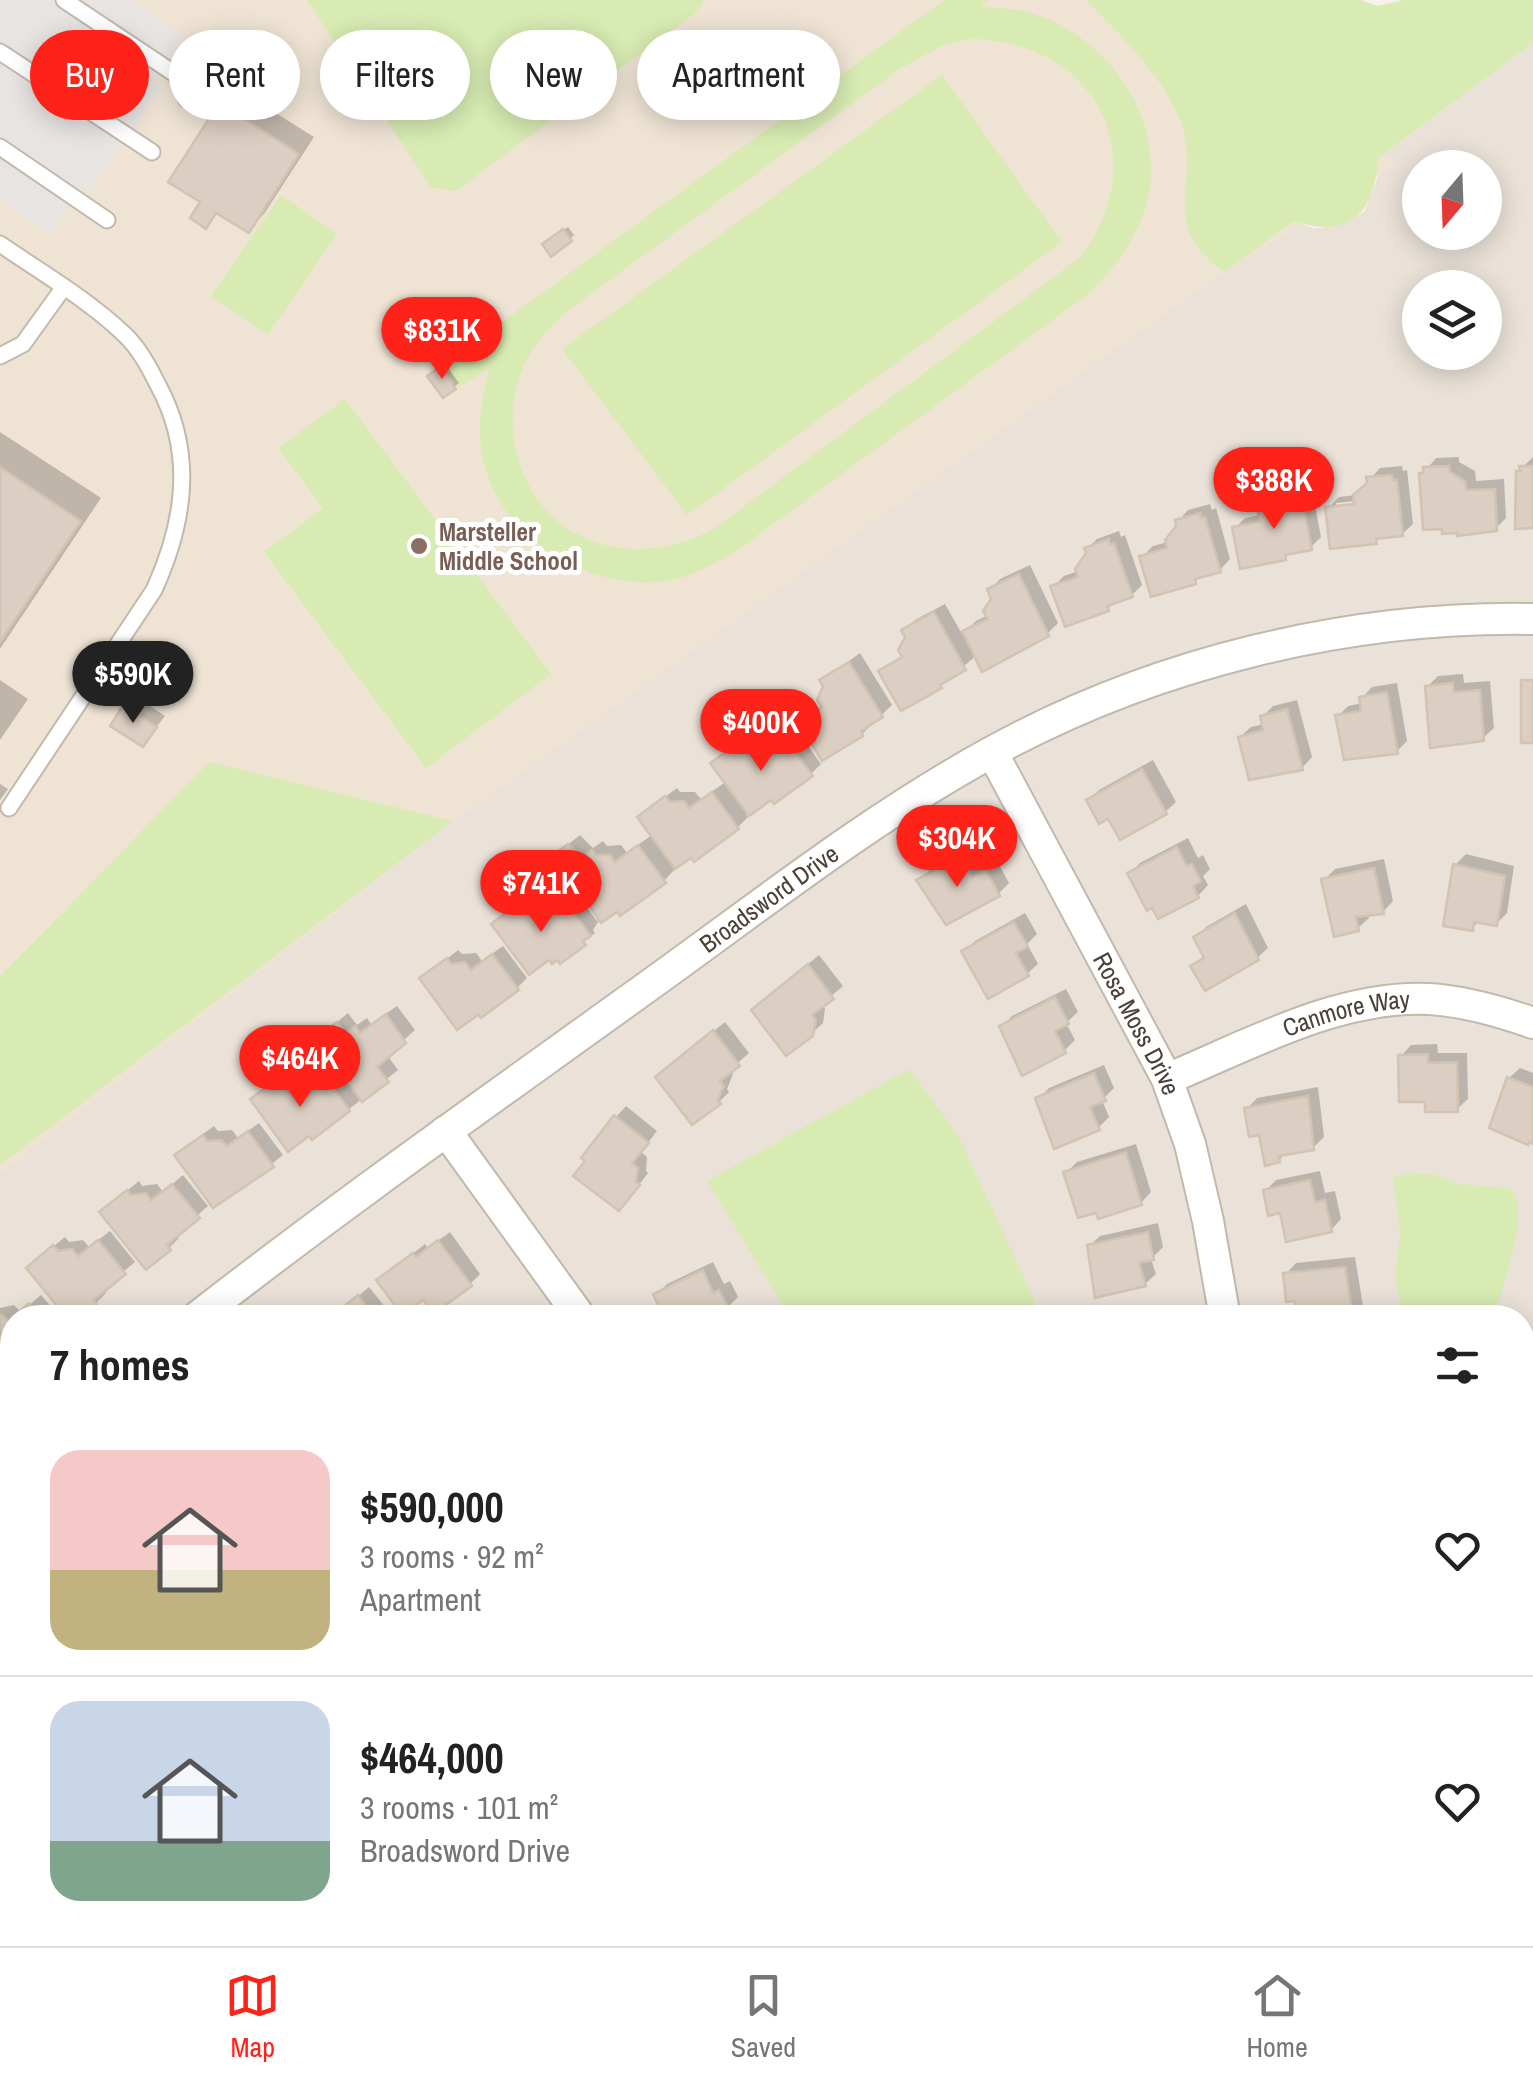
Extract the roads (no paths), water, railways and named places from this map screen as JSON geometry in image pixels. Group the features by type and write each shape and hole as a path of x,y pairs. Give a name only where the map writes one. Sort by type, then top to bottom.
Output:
{"street":[{"name":"Broadsword Drive","path":"213,1305 446,1131 855,838 992,752 1126,692 1213,662 1306,638 1416,624 1533,619"},
{"name":"Rosa Moss Drive","path":"992,752 1167,1079 1190,1144 1223,1305"},
{"name":"Canmore Way","path":"1167,1079 1325,1015 1383,1002 1446,1001 1533,1022"},
{"path":"446,1131 571,1305"}],"lane":[{"path":"64,0 169,70"},
{"path":"0,52 152,152"},
{"path":"0,147 108,220"},
{"path":"0,244 64,287 126,336 146,361 165,397 178,435 184,474 181,514 171,553 154,590 9,808"},
{"path":"0,356 23,344 64,287"}],"place":[{"name":"Marsteller Middle School","path":"419,546"}]}
